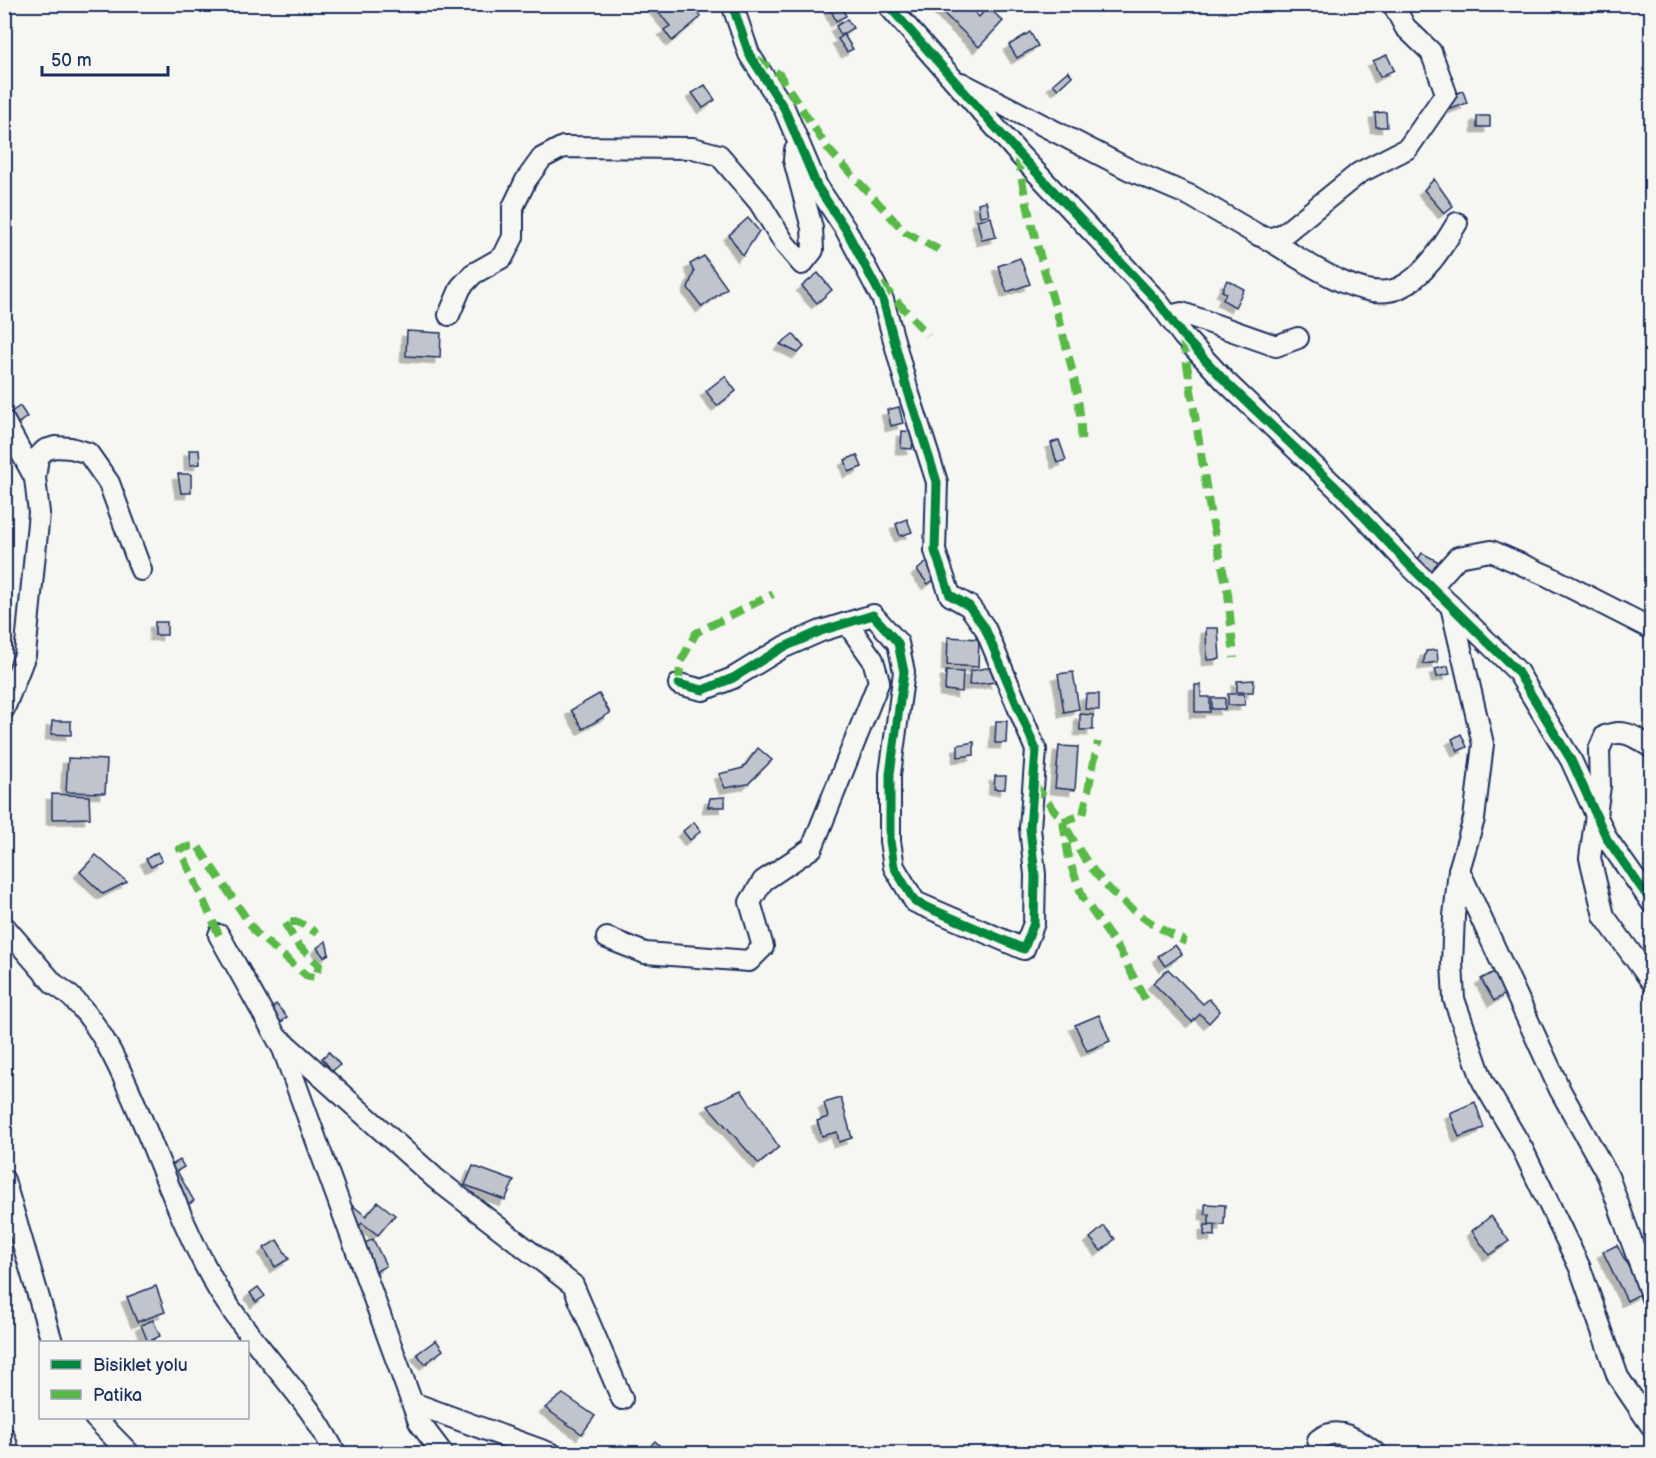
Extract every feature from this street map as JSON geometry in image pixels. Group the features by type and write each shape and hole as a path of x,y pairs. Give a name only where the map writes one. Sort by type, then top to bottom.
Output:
{"street":[{"path":"679,684 703,690 733,678 782,648 873,615 898,643 904,672 890,774 890,841 894,867 915,902 1024,949 1034,923 1035,875 1030,828 1036,750 985,628 969,606 951,595 935,551 937,482 907,388 883,300 846,230 817,186 784,108 749,54 732,4"},
{"path":"887,4 950,78 1169,316 1183,336 1225,381 1342,493 1517,672 1571,760 1606,839 1652,903"},
{"path":"1267,239 1285,233 1359,173 1408,148 1446,93 1431,52 1405,27 1393,4"},
{"path":"950,78 1130,170 1191,196 1334,278 1355,287 1375,291 1398,289 1418,274 1435,255 1457,223"},
{"path":"449,315 460,287 473,274 503,257 513,237 513,207 526,180 542,158 563,147 693,148 719,155 759,202 784,244 802,264 813,250 812,228 794,160 797,138"},
{"path":"1169,316 1182,313 1275,346 1298,338"},
{"path":"4,421 35,478"},
{"path":"4,709 25,655 39,513 35,478 38,457 45,450 55,447 71,448 88,453 109,483 141,570"},
{"path":"1432,586 1458,557 1491,551 1548,576 1652,629"},
{"path":"1451,606 1484,744 1474,819 1460,870 1452,963 1454,999 1483,1082 1522,1148 1580,1268 1618,1377 1652,1426"},
{"path":"607,938 645,953 749,961 763,947 750,902 763,881 812,848 879,681 873,660 847,623"},
{"path":"1652,748 1630,734 1618,730 1605,736 1599,750 1597,818 1590,858 1604,916 1652,982"},
{"path":"1460,870 1560,1090 1608,1176 1652,1298"},
{"path":"4,926 54,984 65,991 104,1038 130,1090 172,1197 219,1289 249,1336 309,1409 336,1454"},
{"path":"219,935 284,1049 419,1422 443,1454"},
{"path":"274,1033 436,1179 573,1285 622,1399"},
{"path":"4,1180 52,1341"},
{"path":"413,1403 552,1454"},
{"path":"96,1419 130,1454"},
{"path":"1318,1440 1327,1432 1335,1432 1358,1441 1377,1454"},
{"path":"4,1437 10,1454"}],"building":[{"path":"656,4 690,4 701,17 672,41 664,30 670,26 654,7"},
{"path":"828,4 840,4 846,16 836,21"},
{"path":"934,4 966,4 979,17 988,7 1003,21 979,47"},
{"path":"847,19 853,28 841,35 836,26"},
{"path":"1030,32 1038,46 1017,58 1009,45"},
{"path":"844,35 853,49 847,52 838,39"},
{"path":"1387,55 1394,70 1380,77 1373,61"},
{"path":"1068,71 1072,76 1058,89 1053,84"},
{"path":"705,85 715,100 703,108 692,93"},
{"path":"1463,91 1467,103 1451,109 1446,97"},
{"path":"1386,112 1387,127 1376,127 1375,113"},
{"path":"1477,116 1490,116 1490,127 1477,127"},
{"path":"1434,179 1453,206 1444,213 1424,190"},
{"path":"986,201 989,215 980,216 978,203"},
{"path":"991,217 996,237 982,240 977,220"},
{"path":"748,218 759,231 743,256 729,235"},
{"path":"704,256 727,288 702,307 688,288 694,272 690,264"},
{"path":"1020,258 1030,284 1007,292 998,266"},
{"path":"818,273 832,290 817,303 802,286"},
{"path":"1227,280 1244,289 1235,307 1223,300 1226,293 1222,291"},
{"path":"407,331 441,333 440,358 406,356"},
{"path":"793,334 804,347 798,353 780,344"},
{"path":"725,376 736,391 717,406 706,391"},
{"path":"20,406 27,417 14,426 7,415"},
{"path":"899,407 903,423 891,426 887,410"},
{"path":"902,431 914,432 912,449 901,448"},
{"path":"1059,440 1066,460 1057,463 1051,443"},
{"path":"189,450 199,450 200,464 190,465"},
{"path":"857,455 862,467 849,472 845,460"},
{"path":"178,474 191,474 191,493 181,493"},
{"path":"907,519 912,532 900,536 896,524"},
{"path":"1422,553 1441,563 1432,577 1414,566"},
{"path":"927,562 939,576 928,584 917,570"},
{"path":"155,622 167,622 167,635 155,635"},
{"path":"1206,628 1218,628 1220,659 1207,660"},
{"path":"948,637 979,639 978,667 947,665"},
{"path":"1437,650 1438,662 1423,664 1426,651"},
{"path":"1448,666 1450,674 1437,677 1435,669"},
{"path":"992,667 996,682 969,685 970,671"},
{"path":"946,671 963,672 962,692 945,690"},
{"path":"1073,672 1079,709 1064,712 1058,674"},
{"path":"1254,680 1253,692 1237,692 1237,681"},
{"path":"1195,685 1201,685 1201,697 1210,697 1210,712 1195,712"},
{"path":"599,694 610,713 583,729 571,710"},
{"path":"1086,694 1099,694 1099,710 1085,709"},
{"path":"1228,694 1244,694 1245,705 1228,705"},
{"path":"1212,698 1225,698 1225,709 1212,709"},
{"path":"1080,714 1093,715 1093,730 1080,730"},
{"path":"52,721 71,721 71,735 51,734"},
{"path":"996,721 1007,721 1006,743 995,743"},
{"path":"1461,734 1467,747 1458,751 1452,739"},
{"path":"974,742 974,755 958,757 958,745"},
{"path":"1059,746 1078,747 1075,790 1055,788"},
{"path":"758,748 772,760 748,784 725,788 719,774 743,768"},
{"path":"68,758 107,760 105,793 66,792"},
{"path":"995,776 1006,776 1005,789 994,789"},
{"path":"52,794 89,796 90,818 52,819"},
{"path":"725,797 725,807 708,807 710,798"},
{"path":"694,822 701,831 690,840 683,831"},
{"path":"157,852 162,861 151,867 146,859"},
{"path":"96,855 127,882 103,894 80,872"},
{"path":"326,941 329,954 324,957 317,948"},
{"path":"1175,945 1182,954 1165,966 1158,956"},
{"path":"1168,969 1203,1004 1209,999 1220,1011 1209,1023 1200,1014 1192,1022 1153,983"},
{"path":"1494,972 1507,993 1494,1001 1481,979"},
{"path":"276,1004 287,1017 278,1025 267,1013"},
{"path":"1099,1015 1110,1041 1087,1051 1075,1025"},
{"path":"329,1052 340,1065 332,1071 322,1058"},
{"path":"741,1090 779,1147 759,1164 708,1106"},
{"path":"841,1098 852,1138 839,1142 837,1132 822,1136 817,1121 828,1117 824,1103"},
{"path":"1475,1102 1484,1128 1459,1137 1450,1113"},
{"path":"180,1160 184,1167 177,1171 194,1201 186,1206 165,1169"},
{"path":"473,1166 514,1181 505,1200 465,1185"},
{"path":"378,1202 395,1215 378,1235 362,1223 359,1226 346,1215 353,1206 366,1216"},
{"path":"1205,1204 1225,1205 1224,1225 1209,1224 1209,1214 1205,1214"},
{"path":"1491,1216 1509,1241 1489,1255 1472,1231"},
{"path":"1205,1225 1215,1225 1215,1236 1204,1235"},
{"path":"1104,1226 1115,1239 1101,1251 1090,1238"},
{"path":"373,1239 386,1266 369,1275 355,1248"},
{"path":"277,1240 289,1259 275,1267 264,1248"},
{"path":"1617,1245 1642,1293 1627,1301 1603,1252"},
{"path":"156,1286 165,1312 137,1322 127,1297"},
{"path":"258,1287 265,1296 256,1302 250,1293"},
{"path":"153,1320 160,1336 148,1341 141,1325"},
{"path":"436,1340 443,1350 425,1364 417,1354"},
{"path":"563,1394 595,1416 582,1434 545,1408"},
{"path":"655,1441 668,1454 649,1454 646,1451"}],"marked path":[{"path":"756,59 779,74 828,149 905,232 943,252"},
{"path":"1018,156 1030,218 1075,382 1080,414 1081,446"},
{"path":"881,284 928,335"},
{"path":"1183,339 1210,511 1228,593 1234,658"},
{"path":"679,684 680,663 696,633 773,594"},
{"path":"1034,784 1063,821 1083,815 1098,742"},
{"path":"1063,821 1069,860 1083,898 1120,951 1146,1001"},
{"path":"1067,829 1090,866 1116,896 1131,909 1186,942"},
{"path":"219,935 180,849 197,845 256,933 307,976 316,977 319,965 298,945 284,922 298,922 317,933"}],"cycle path":[{"path":"679,684 703,690 733,678 782,648 821,631 873,615 898,643 904,672 890,774 890,841 894,867 915,902 1024,949 1034,923 1035,875 1030,828 1036,750 985,628 969,606 950,595 935,551 937,482 907,388 883,300 846,230 817,186 784,108 749,54 732,4"},
{"path":"887,4 1018,153 1158,302 1183,336 1225,381 1342,493 1407,563 1517,671 1571,760 1607,839 1652,903"}]}
